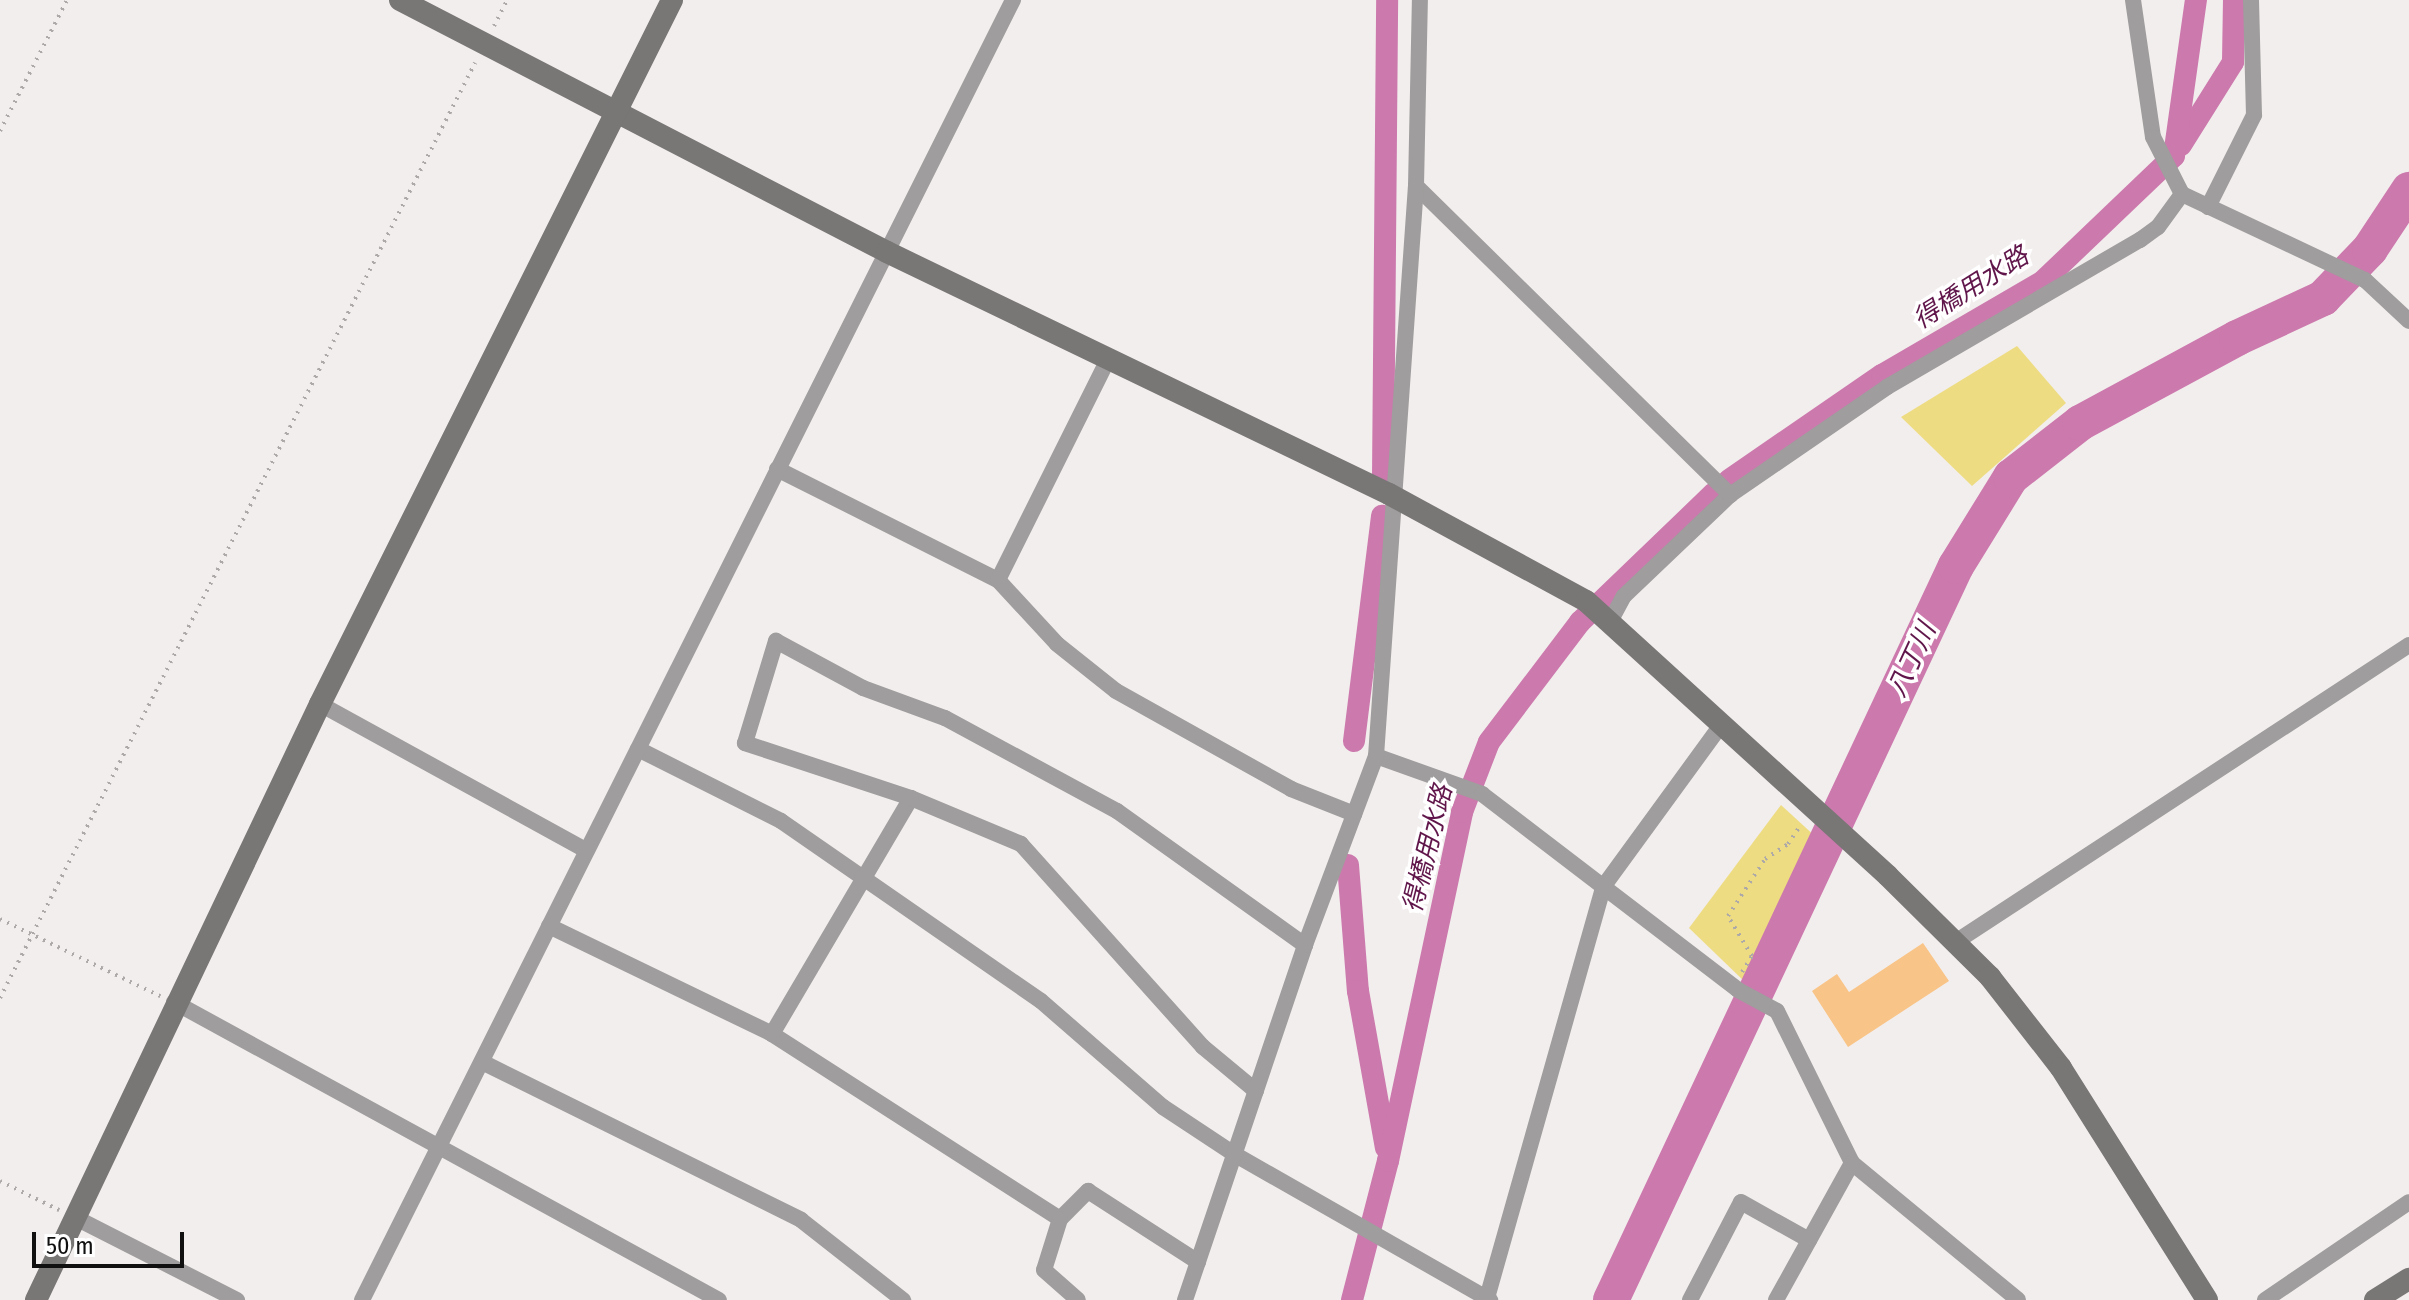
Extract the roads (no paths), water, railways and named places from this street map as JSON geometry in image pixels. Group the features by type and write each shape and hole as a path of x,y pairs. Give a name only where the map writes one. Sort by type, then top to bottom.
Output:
{"street":[{"path":"400,0 617,109 887,252 1385,493 1600,612 1990,977 2061,1068 2207,1300"},
{"path":"36,1300 174,1002 672,0"},
{"path":"362,1300 1013,0"},
{"path":"1185,1300 1305,945 1376,756 1385,493 1416,186 1420,0"},
{"path":"2133,0 2153,137 2182,194 2365,280 2407,316"},
{"path":"2208,207 2254,115 2251,0"},
{"path":"1416,186 1730,495"},
{"path":"1600,612 1624,596 1730,495 1887,387 2140,240 2158,227 2182,194"},
{"path":"998,580 1107,361"},
{"path":"777,469 998,580 1057,644 1116,691 1291,789 1354,814"},
{"path":"1256,1091 1203,1047 1021,844 911,798 745,743 776,641 863,688 945,718 1117,811 1305,945"},
{"path":"1954,943 2409,645"},
{"path":"320,704 586,850"},
{"path":"638,749 781,821 1041,1001 1163,1107 1234,1154 1359,1222 1488,1299 1603,887 1722,724"},
{"path":"1376,756 1482,794 1736,989 1777,1011 1852,1163 2018,1300"},
{"path":"772,1034 911,798"},
{"path":"549,926 772,1034 1060,1219"},
{"path":"174,1002 719,1300"},
{"path":"482,1062 801,1220 903,1300"},
{"path":"1776,1300 1852,1163"},
{"path":"1078,1300 1044,1270 1060,1219 1088,1191 1198,1262"},
{"path":"1690,1300 1741,1202 1809,1240"},
{"path":"2265,1300 2409,1202"},
{"path":"74,1217 237,1300"},
{"path":"2375,1300 2409,1279"}],"waterway":[{"path":"1383,476 1387,0"},
{"name":"得橋用水路","path":"1729,480 1882,375 2042,282 2174,156 2196,0"},
{"path":"2181,145 2233,62 2234,0"},
{"name":"八丁川","path":"1611,1300 1956,566 2011,477 2080,423 2237,338 2323,298 2370,249 2409,190"},
{"name":"得橋用水路","path":"1352,1300 1388,1161 1462,812 1489,742 1580,622 1714,493"},
{"path":"1354,741 1382,516"},
{"path":"1348,865 1358,991 1386,1148"}]}
